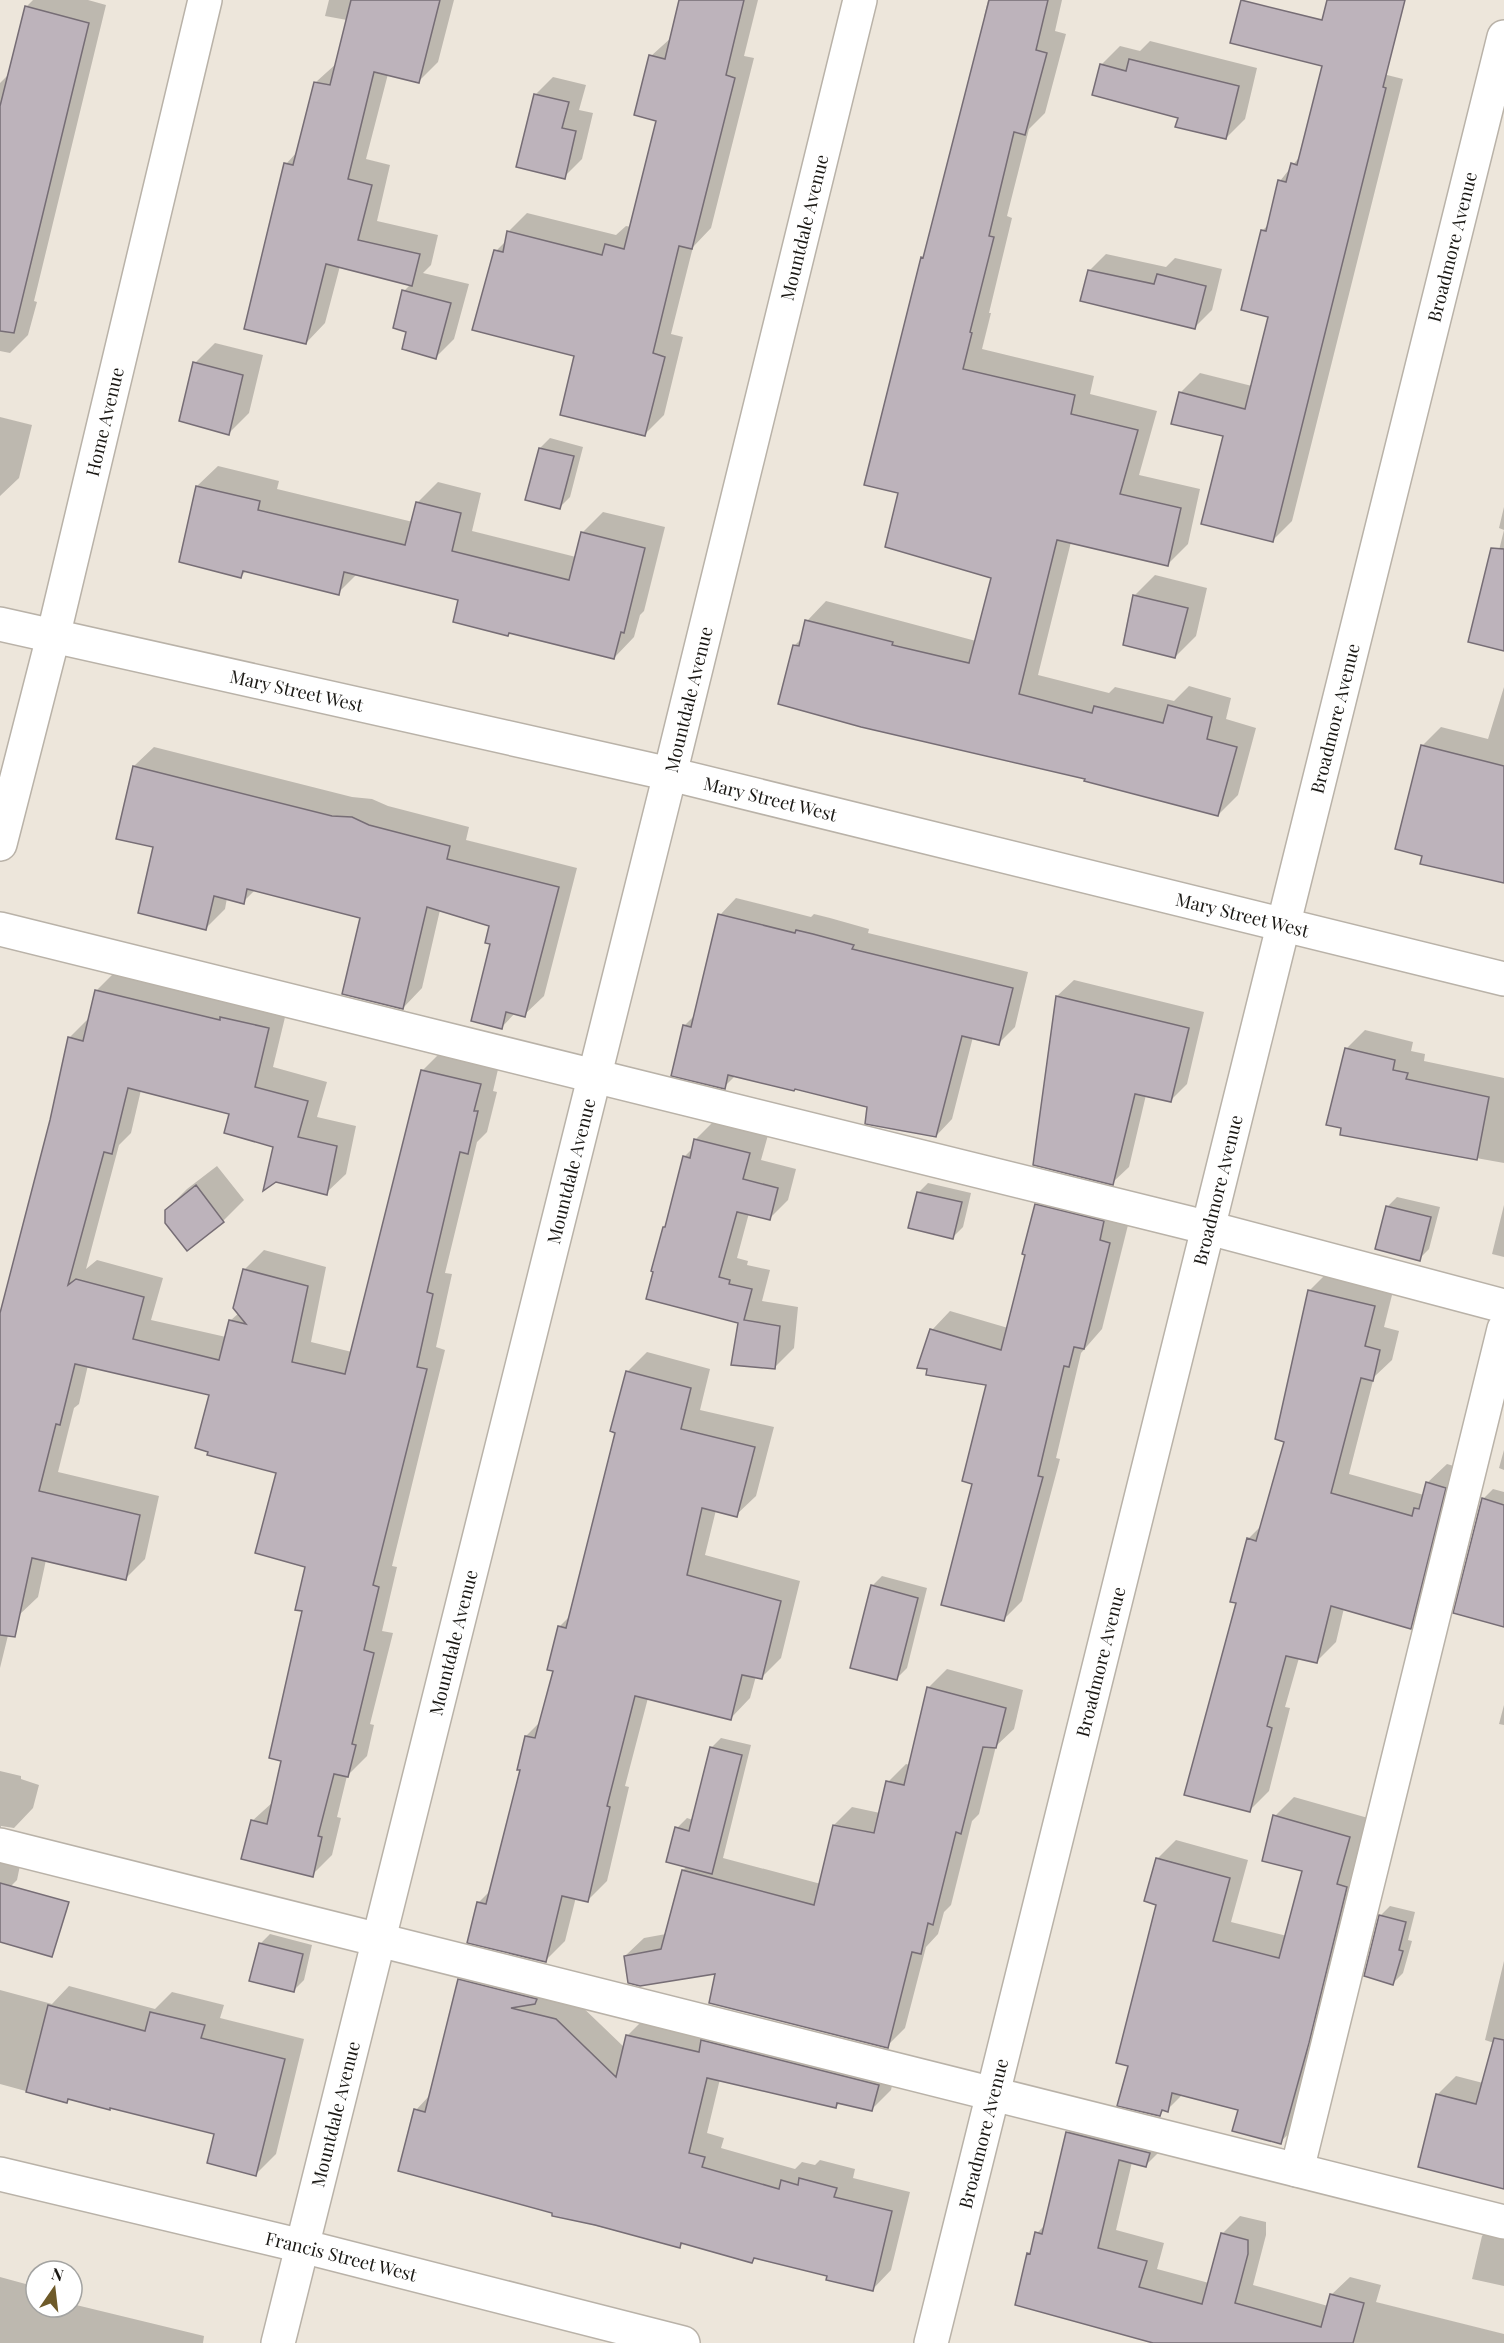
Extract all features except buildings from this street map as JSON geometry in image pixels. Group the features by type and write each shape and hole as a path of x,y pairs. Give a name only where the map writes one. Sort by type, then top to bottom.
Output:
{"street":[{"name":"Home Avenue","path":"0,844 53,637 205,0"},
{"name":"Mountdale Avenue","path":"278,2343 670,774 860,0"},
{"name":"Broadmore Avenue","path":"931,2343 1504,37"},
{"name":"Mary Street West","path":"0,624 670,774 1504,979"},
{"path":"0,929 1209,1228 1504,1306"},
{"path":"1297,2170 1504,1329"},
{"path":"0,1845 1504,2222"},
{"name":"Francis Street West","path":"0,2175 302,2246 683,2343"}]}
